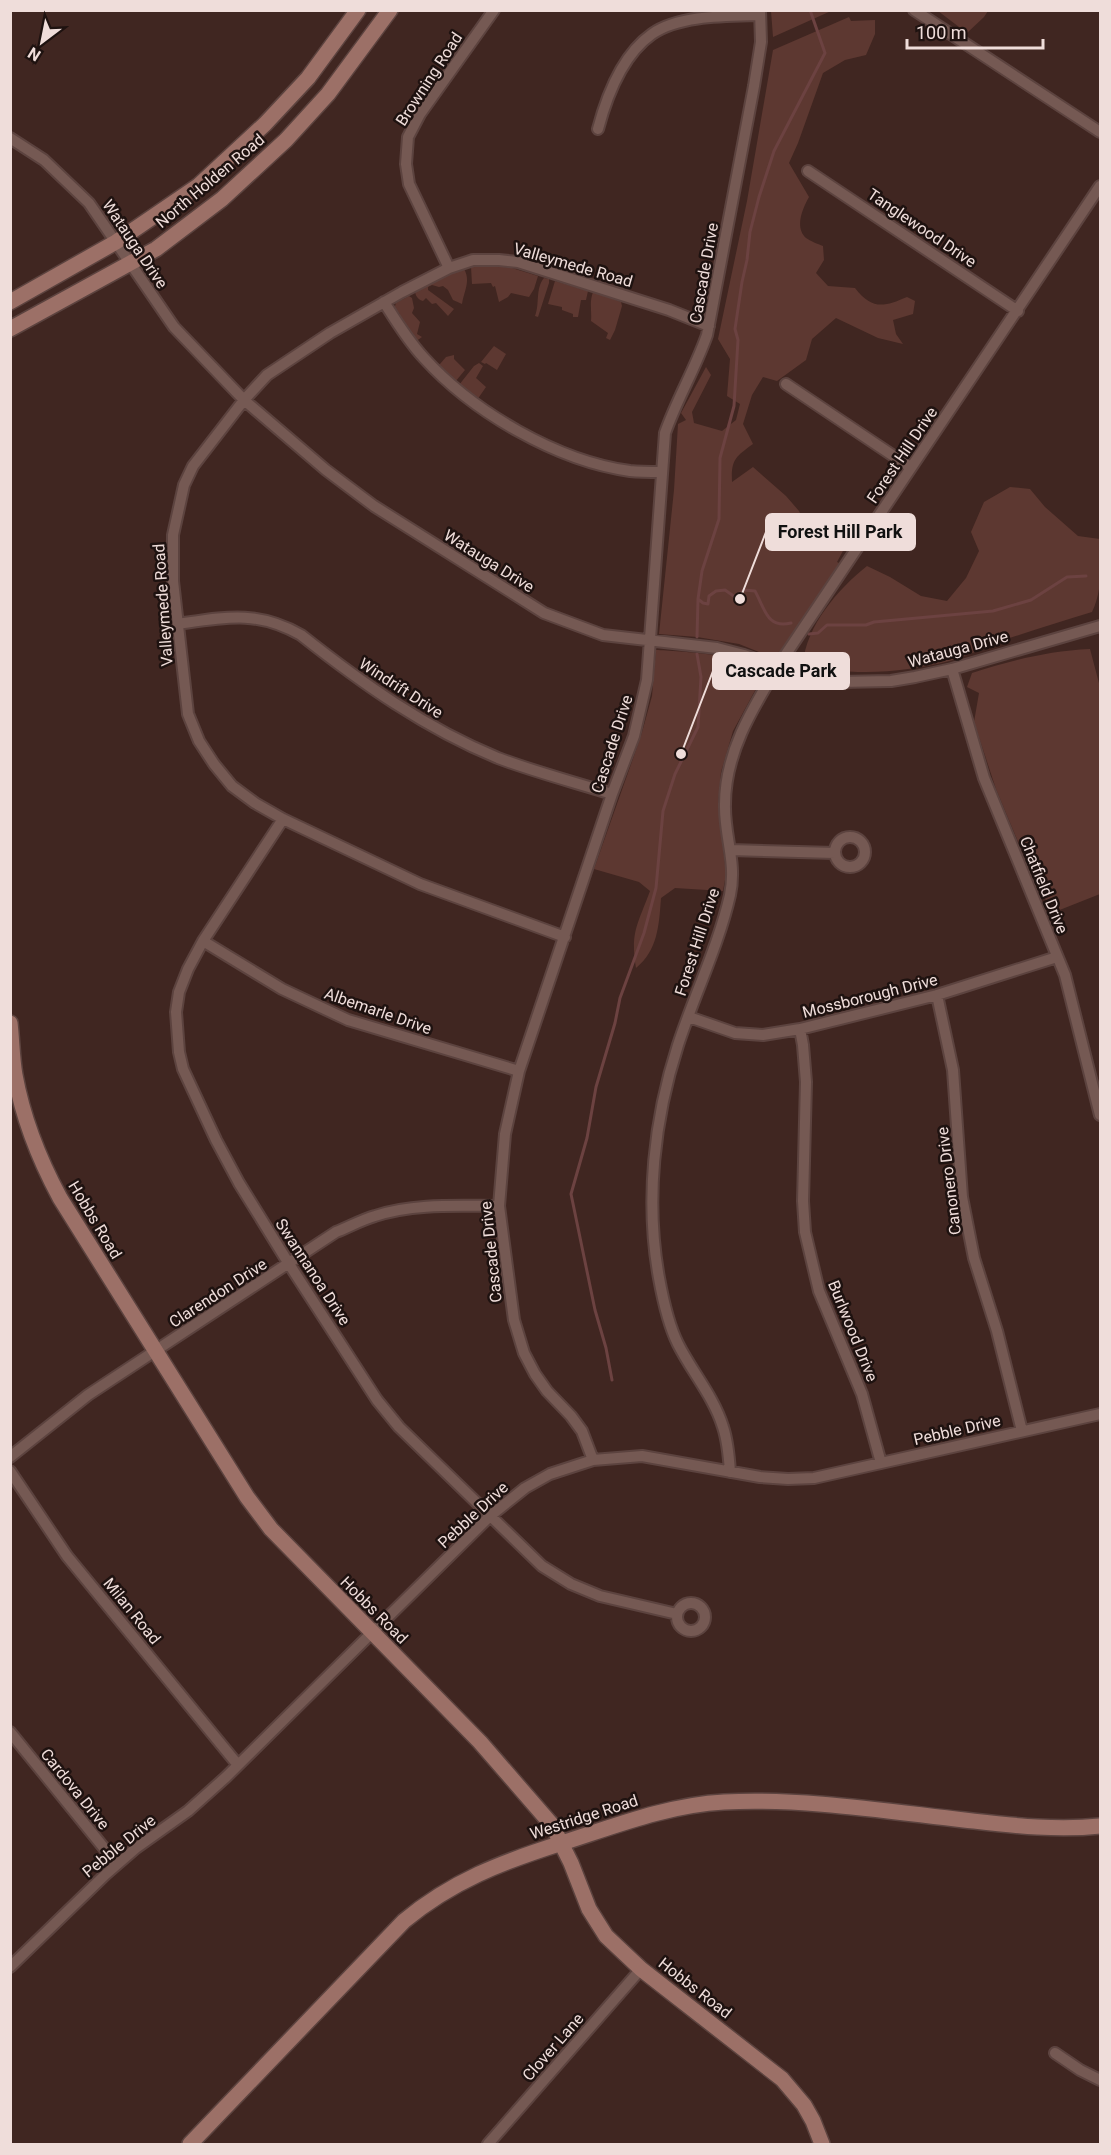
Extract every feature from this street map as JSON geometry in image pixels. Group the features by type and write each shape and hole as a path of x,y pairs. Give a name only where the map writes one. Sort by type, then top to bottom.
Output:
{"main road":[{"name":"North Holden Road","path":"10,302 116,242 198,186 265,124 308,78 358,10"},
{"name":"North Holden Road","path":"10,329 156,249 222,199 286,140 328,94 390,10"},
{"name":"Hobbs Road","path":"10,1023 15,1074 29,1128 42,1165 155,1352 247,1497 271,1529 487,1750 552,1825 595,1921 606,1936 641,1969 782,2079 804,2105 822,2145"},
{"name":"Westridge Road","path":"190,2145 390,1934 426,1903 454,1884 490,1868 648,1815 697,1804 724,1802 798,1803 1033,1827 1101,1826"}],"street":[{"name":"Browning Road","path":"449,268 409,184 406,164 408,137 432,97 494,10"},
{"path":"915,10 1101,132"},
{"path":"598,129 610,90 637,47 653,33 684,21 760,13"},
{"name":"Cascade Drive","path":"593,1460 582,1431 535,1374 524,1353 514,1320 499,1206 505,1134 519,1071 612,794 634,736 647,680 665,433 674,407 701,353 709,326 754,86 761,42 760,13"},
{"name":"Watauga Drive","path":"10,138 44,160 89,203 174,327 244,400 326,470 374,506 544,613 603,635 717,648 778,666 805,677 839,682 891,681 952,669 1101,626"},
{"name":"Tanglewood Drive","path":"808,171 1018,311"},
{"name":"Forest Hill Drive","path":"730,1472 729,1448 723,1426 676,1341 666,1311 658,1277 652,1201 657,1141 665,1089 730,894 731,850 725,804 730,766 751,711 778,666 1101,186"},
{"name":"Valleymede Road","path":"565,937 420,885 283,819 232,786 199,741 188,714 172,554 173,535 184,485 192,466 244,400 267,375 307,347 384,302 449,268 473,260 518,262 669,310 709,326"},
{"path":"384,302 422,357 460,392 517,429 563,453 595,463 630,471 662,472"},
{"path":"786,384 910,467"},
{"name":"Windrift Drive","path":"178,624 249,616 286,627 301,635 385,698 448,735 498,758 612,794"},
{"name":"Chatfield Drive","path":"952,669 984,778 1065,975 1101,1115"},
{"name":"Swannanoa Drive","path":"283,819 203,941 179,992 176,1021 181,1060 216,1140 289,1264 377,1400 399,1427 542,1566 571,1584 618,1602 677,1614"},
{"path":"731,850 835,853"},
{"name":"Albemarle Drive","path":"203,941 282,989 348,1020 519,1071"},
{"name":"Mossborough Drive","path":"689,1017 735,1033 763,1035 800,1029 937,995 1057,957"},
{"name":"Canonero Drive","path":"937,995 953,1070 964,1208 974,1258 997,1330 1022,1431"},
{"name":"Burlwood Drive","path":"800,1029 806,1082 803,1201 805,1232 819,1291 862,1394 881,1463"},
{"name":"Clarendon Drive","path":"10,1456 88,1395 336,1232 375,1216 410,1209 499,1206"},
{"name":"Pebble Drive","path":"10,1967 117,1864 188,1811 238,1765 490,1516 525,1488 542,1479 593,1460 642,1456 730,1472 788,1479 814,1478 1101,1414"},
{"name":"Milan Road","path":"10,1471 67,1556 238,1765"},
{"name":"Cardova Drive","path":"13,1740 117,1864"},
{"name":"Clover Lane","path":"488,2145 641,1969"},
{"path":"1055,2053 1080,2070 1101,2080"}],"shaded area":[{"path":"771,10 831,11 773,37"},
{"path":"988,10 967,33 938,11"},
{"path":"849,17 851,21 875,20 875,34 866,55 845,60 823,73 789,163 809,197 800,223 802,234 823,246 824,260 816,273 828,286 855,288 873,303 892,303 907,297 915,301 913,314 893,320 896,334 903,344 878,338 836,318 812,339 806,360 777,381 763,377 752,395 743,424 753,444 735,460 732,482 753,467 786,496 799,511 806,525 839,542 844,549 837,562 839,563 779,660 739,644 659,634 674,490 678,424 686,420 681,413 706,367 711,375 692,412 694,423 722,431 736,420 740,404 727,396 730,359 718,339 747,201 773,50"},
{"path":"471,267 512,268 538,276 529,297 511,293 499,302 495,286 493,287 491,283 472,284"},
{"path":"464,269 467,282 462,304 453,300 443,286 428,287 428,290 454,309 448,316 436,303 432,304 426,298 422,301 416,295 415,292 444,276"},
{"path":"544,278 549,279 549,283 538,317 535,316 541,282"},
{"path":"555,281 588,291 586,300 581,300 578,317 573,317 573,314 562,310 562,307 548,304"},
{"path":"593,292 621,302 622,306 610,340 606,338 608,333 591,321"},
{"path":"409,296 412,298 414,308 412,313 420,322 417,334 422,337 415,342 397,316 400,314 394,309 396,303"},
{"path":"494,346 506,354 497,370 481,362"},
{"path":"454,355 454,359 465,370 455,382 433,364 440,364 446,357"},
{"path":"479,363 483,366 476,378 486,387 477,400 459,385"},
{"path":"1010,487 1030,489 1045,507 1078,536 1100,539 1100,585 1092,612 1004,640 956,659 931,665 895,671 857,672 803,664 810,636 825,609 867,566 921,596 947,601 966,578 979,551 971,532 984,502"},
{"path":"1090,649 1100,687 1100,894 1052,913 1021,849 996,789 974,722 979,693 967,687 972,673 987,668 1045,654"},
{"path":"656,650 732,658 747,662 764,674 733,731 721,772 718,803 726,874 723,891 675,888 661,898 658,927 653,945 636,968 635,937 650,891 639,882 594,869 641,736 652,696"}],"waterway":[{"path":"697,637 698,599 702,571 719,519 720,458 734,406 738,340 735,329 750,232 774,151 825,53 810,10"},
{"path":"809,634 818,633 827,625 866,625 874,622 993,611 1031,600 1067,577 1086,576"},
{"path":"698,599 708,604 709,596 716,591 725,590 735,597 744,590 755,591 764,611 772,620 783,624 791,623"},
{"path":"612,1380 571,1194 587,1138 596,1087 620,998 644,933 656,888 663,811 675,774 698,727 701,677 697,654"}],"place":[{"name":"Forest Hill Park","path":"740,599"},
{"name":"Cascade Park","path":"681,754"}]}
